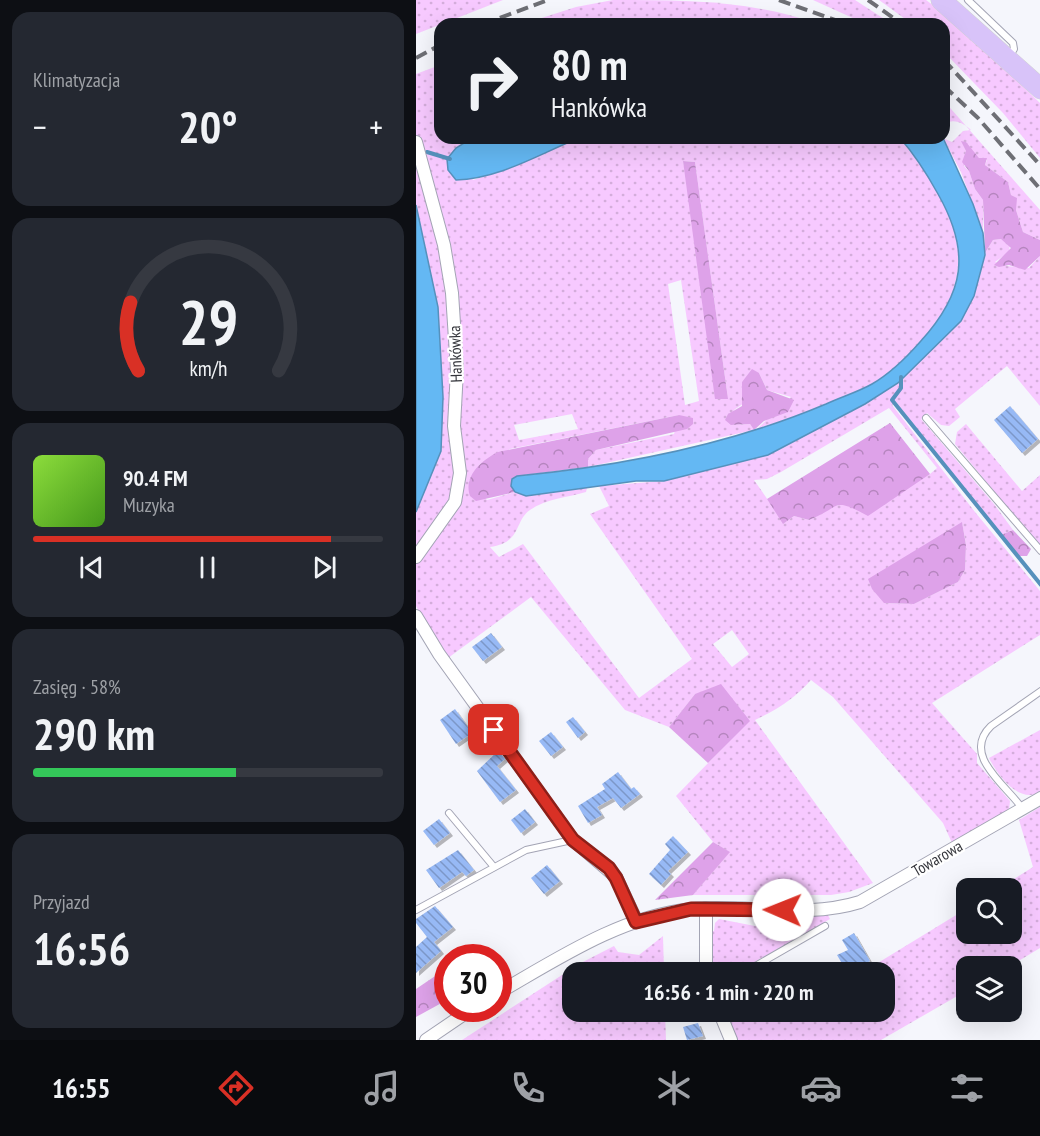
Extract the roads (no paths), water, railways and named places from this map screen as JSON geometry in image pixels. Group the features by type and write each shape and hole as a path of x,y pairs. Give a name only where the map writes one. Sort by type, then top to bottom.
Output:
{"main road":[{"path":"941,0 1011,51 1040,89"}],"street":[{"name":"Hankówka","path":"416,142 444,245 452,293 457,370 454,426 460,473 455,502 416,557"},
{"path":"416,616 439,654 573,840 609,868 636,922"},
{"name":"Towarowa","path":"512,985 577,947 636,922 676,912 706,908 783,910 852,904 871,897 1040,798"},
{"path":"706,908 707,962"},
{"path":"426,1040 452,1022"},
{"path":"724,1022 731,1040"}],"lane":[{"path":"968,0 1011,51"},
{"path":"926,418 1040,551"},
{"path":"1022,808 983,761 980,744 983,735 991,726 1040,691"},
{"path":"449,813 494,867"},
{"path":"416,910 526,850 573,840"},
{"path":"762,962 825,926"}],"water":[{"path":"462,144 566,144 519,165 472,179 456,180 448,170 447,159"},
{"path":"905,144 946,144 973,204 983,233 985,255 974,296 961,321 898,383 865,404 768,455 664,481 636,481 526,496 515,492 511,486 512,479 517,476 635,460 751,431 861,390 898,365 935,324 954,289 958,271 959,253 949,215"},
{"path":"416,205 438,307 443,397 441,451 416,512"}],"waterway":[{"path":"427,152 450,159"},
{"path":"901,377 901,388 892,400 1041,585"}],"railway":[{"path":"499,18 548,0"},
{"path":"779,0 829,18"},
{"path":"868,0 894,18"},
{"path":"416,58 434,48"},
{"path":"950,67 1041,166"},
{"path":"950,92 978,118 1041,190"}]}
